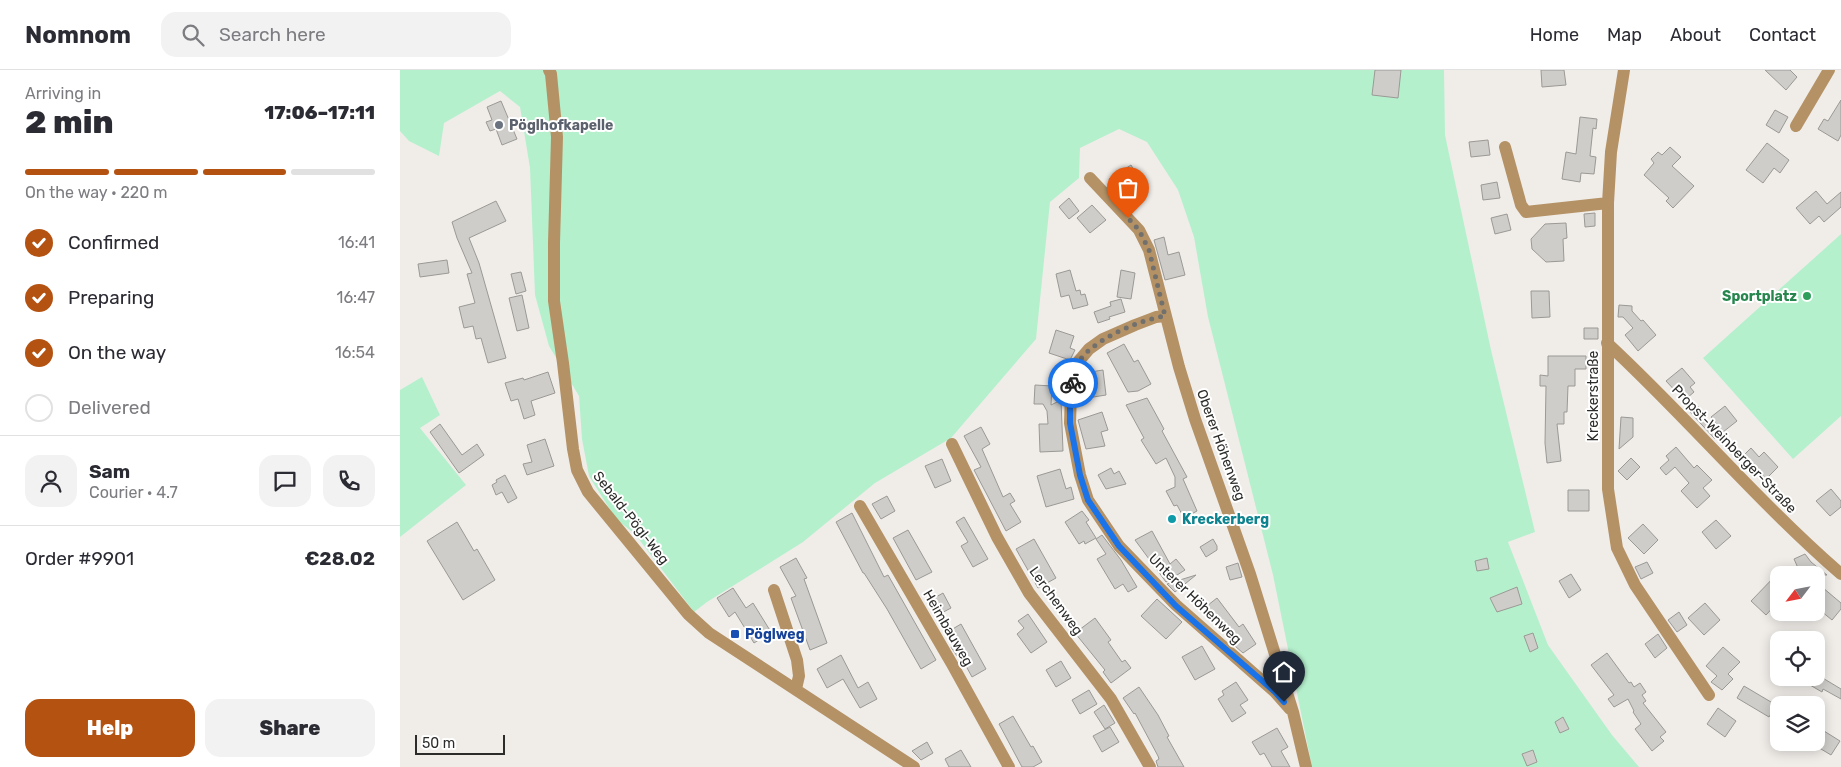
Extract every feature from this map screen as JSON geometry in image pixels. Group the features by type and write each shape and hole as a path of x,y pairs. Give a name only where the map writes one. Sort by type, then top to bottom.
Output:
{"street":[{"name":"Sebald-Pögl-Weg","path":"549,70 557,137 554,301 572,449 577,470 588,492 688,614 709,633 914,767"},
{"name":"Kreckerstraße","path":"1624,70 1611,152 1608,203 1608,489 1617,548 1635,585 1709,695"},
{"path":"1796,126 1829,70"},
{"path":"1505,147 1521,205 1526,212 1608,203"},
{"name":"Oberer Höhenweg","path":"1090,178 1139,230 1149,250 1165,316 1195,419 1250,574 1293,712 1306,767"},
{"name":"Unterer Höhenweg","path":"1165,316 1156,317 1104,339 1089,349 1078,362 1070,393 1070,423 1080,475 1088,500 1119,546 1176,606 1275,692 1293,712"},
{"name":"Propst-Weinberger-Straße","path":"1608,343 1650,382 1764,502 1841,574"},
{"name":"Lerchenweg","path":"952,444 997,537 1029,594 1111,699 1150,767"},
{"name":"Heimbauweg","path":"860,506 952,664 1009,767"},
{"path":"774,590 797,660 799,676 796,689"}],"green space":[{"path":"400,70 1444,70 1445,135 1491,350 1535,532 1508,542 1548,645 1612,735 1639,767 1312,767 1273,575 1208,317 1194,237 1178,190 1147,142 1119,129 1080,148 1079,178 1050,202 1036,339 951,438 875,483 803,542 694,612 635,534 616,519 589,476 582,439 579,396 549,346 535,295 530,168 520,107 500,91 444,123 439,156 409,141 400,131"},
{"name":"Sportplatz","path":"1841,234 1841,416 1793,459 1703,358"},
{"path":"422,377 440,415 420,428 466,485 400,537 400,390"}],"building":[{"path":"1375,70 1401,70 1398,98 1372,95"},
{"path":"1541,70 1564,70 1566,85 1542,87"},
{"path":"1765,70 1790,70 1797,77 1786,90"},
{"path":"1841,100 1841,135 1838,141 1818,129 1824,119 1828,121"},
{"name":"Pöglhofkapelle","path":"501,101 517,139 502,145 496,129 490,131 486,122 492,120 487,107"},
{"path":"1775,110 1788,117 1779,133 1766,125"},
{"path":"1580,117 1597,119 1596,129 1593,128 1590,156 1596,157 1594,174 1581,173 1580,182 1562,179 1566,152 1576,154"},
{"path":"1488,140 1490,155 1471,157 1469,142"},
{"path":"1767,143 1789,160 1780,173 1774,168 1763,183 1746,170"},
{"path":"1670,147 1681,157 1672,166 1694,186 1673,208 1666,201 1669,198 1644,175 1654,163 1651,159 1658,152 1662,155"},
{"path":"1131,165 1139,179 1117,193 1109,179"},
{"path":"1497,182 1500,198 1483,200 1481,185"},
{"path":"1816,191 1827,204 1841,192 1841,207 1824,222 1819,216 1810,224 1796,208"},
{"path":"1069,198 1079,211 1069,219 1059,207"},
{"path":"496,201 506,221 469,238 479,263 506,358 488,363 481,338 476,339 473,326 464,328 459,307 475,303 467,274 472,273 452,222"},
{"path":"1092,205 1106,220 1090,233 1077,218"},
{"path":"1595,213 1595,226 1585,227 1584,214"},
{"path":"1507,214 1511,230 1495,234 1491,218"},
{"path":"1566,223 1567,238 1563,239 1564,261 1546,262 1532,249 1531,239 1545,224"},
{"path":"1164,237 1168,255 1179,252 1185,275 1165,280 1154,240"},
{"path":"447,260 449,273 420,277 418,264"},
{"path":"1070,270 1076,291 1080,290 1081,295 1085,294 1088,305 1073,309 1069,295 1061,297 1056,274"},
{"path":"1121,270 1135,273 1131,299 1117,297"},
{"path":"521,272 526,291 516,294 511,274"},
{"path":"1531,291 1549,291 1550,317 1532,318"},
{"path":"522,295 529,328 517,331 509,298"},
{"path":"1121,299 1125,312 1098,323 1094,312 1111,306 1110,302"},
{"path":"1619,305 1632,306 1632,311 1656,335 1638,351 1625,335 1633,328 1623,317 1618,317"},
{"path":"1584,328 1598,328 1598,339 1584,339"},
{"path":"1056,330 1074,336 1070,348 1075,350 1070,360 1049,353"},
{"path":"1124,344 1134,362 1138,360 1151,384 1138,391 1128,392 1107,353"},
{"path":"1548,356 1586,356 1586,369 1575,369 1575,386 1568,386 1567,412 1564,412 1564,424 1557,424 1561,461 1547,463 1545,443 1546,386 1540,386 1540,375 1548,376"},
{"path":"1682,368 1695,383 1690,387 1694,392 1687,398 1683,394 1680,396 1666,381"},
{"path":"1103,370 1106,395 1087,398 1084,373"},
{"path":"548,372 555,393 531,401 535,415 524,419 518,399 511,401 505,383 523,378 524,380"},
{"path":"1035,385 1052,386 1051,405 1061,400 1063,451 1040,452 1039,424 1048,424 1047,411 1043,404 1034,404"},
{"path":"1147,398 1164,429 1162,431 1187,477 1183,479 1197,511 1184,518 1177,505 1174,506 1166,491 1175,487 1175,477 1166,458 1156,464 1141,440 1144,438 1126,405"},
{"path":"1698,406 1718,436 1715,439 1690,412"},
{"path":"1725,406 1737,421 1723,432 1711,417"},
{"path":"1102,412 1108,430 1101,432 1105,446 1086,449 1078,420"},
{"path":"1621,417 1633,418 1633,437 1619,449"},
{"path":"440,424 462,455 477,444 484,455 459,473 430,432"},
{"path":"981,427 990,444 982,449 1003,497 1010,493 1015,501 1010,504 1021,522 1006,531 974,470 981,467 964,436"},
{"path":"545,439 554,466 527,475 523,464 532,462 527,445"},
{"path":"1676,447 1694,468 1697,465 1712,480 1703,488 1710,496 1697,508 1681,491 1689,483 1675,467 1666,475 1660,468 1669,460 1666,456"},
{"path":"1751,448 1759,457 1764,452 1778,467 1766,479 1744,455"},
{"path":"1631,458 1640,467 1627,480 1618,471"},
{"path":"942,459 951,481 935,488 925,466"},
{"path":"1111,468 1114,474 1119,471 1126,484 1106,489 1098,475"},
{"path":"1060,469 1066,489 1071,487 1074,499 1046,507 1037,476"},
{"path":"505,475 517,498 508,503 502,492 496,495 492,485 497,482 496,480"},
{"path":"1831,489 1841,501 1841,507 1830,516 1816,501"},
{"path":"1568,490 1589,490 1589,511 1568,511"},
{"path":"887,496 895,511 881,519 872,504"},
{"path":"1082,511 1089,520 1086,522 1096,538 1085,544 1084,541 1079,544 1065,522"},
{"path":"852,513 884,577 888,575 936,660 921,669 887,609 863,573 836,522"},
{"path":"964,517 988,559 973,567 961,546 968,542 956,522"},
{"path":"1716,520 1731,536 1716,549 1702,532"},
{"path":"457,522 474,551 477,549 495,580 463,600 427,541"},
{"path":"1643,524 1658,540 1644,554 1628,538"},
{"path":"908,530 932,572 916,580 893,538"},
{"path":"1152,531 1170,564 1176,559 1185,570 1166,582 1135,540"},
{"path":"1102,535 1121,560 1137,587 1128,592 1123,584 1115,589 1097,559 1106,554 1096,539"},
{"path":"1034,539 1056,578 1038,588 1016,549"},
{"path":"1213,539 1217,550 1206,557 1200,547"},
{"path":"1805,554 1816,566 1797,566 1794,559"},
{"path":"796,558 807,578 804,579 827,643 810,650 791,598 796,596 780,567"},
{"path":"1487,558 1489,569 1477,571 1475,561"},
{"path":"1647,562 1653,573 1641,579 1635,567"},
{"path":"1238,563 1242,577 1230,580 1226,567"},
{"path":"1571,574 1581,590 1569,598 1559,581"},
{"path":"1196,575 1175,592 1167,584"},
{"path":"1770,581 1770,611 1766,615 1751,601"},
{"path":"1517,587 1522,604 1497,612 1490,598"},
{"path":"733,588 746,608 753,603 771,632 754,643 735,612 729,617 717,598"},
{"path":"1825,590 1841,603 1841,609 1832,620 1825,614"},
{"path":"943,593 951,608 936,616 929,601"},
{"path":"1217,598 1239,627 1243,624 1256,644 1243,653 1235,646 1221,625 1218,628 1203,609"},
{"path":"1157,599 1182,622 1166,639 1141,616"},
{"path":"1705,603 1720,620 1704,635 1688,618"},
{"path":"1679,612 1687,625 1677,632 1668,620"},
{"path":"1028,614 1047,642 1031,653 1017,634 1024,628 1018,621"},
{"path":"1095,618 1111,640 1108,642 1122,662 1125,660 1131,668 1111,683 1103,672 1105,670 1075,633"},
{"path":"961,624 986,669 972,677 960,655 957,656 951,647 953,645 946,633"},
{"path":"1533,633 1538,648 1530,652 1524,636"},
{"path":"1658,634 1667,648 1655,658 1645,644"},
{"path":"1202,646 1215,669 1195,680 1182,657"},
{"path":"1723,647 1740,662 1728,674 1733,679 1722,690 1711,682 1717,676 1706,666"},
{"path":"1607,653 1629,683 1631,682 1634,687 1640,683 1646,692 1642,695 1646,701 1643,703 1666,732 1660,737 1664,741 1652,751 1635,729 1641,724 1633,712 1628,699 1614,707 1608,699 1614,695 1591,665"},
{"path":"841,655 858,688 868,682 877,699 860,708 843,679 827,688 817,669"},
{"path":"1061,661 1071,678 1056,687 1046,670"},
{"path":"1825,679 1841,689 1841,699 1823,689 1822,692 1812,686 1825,686"},
{"path":"1236,682 1248,700 1240,705 1246,713 1232,722 1218,699 1224,695 1222,691"},
{"path":"1744,686 1770,701 1770,715 1769,717 1737,698"},
{"path":"1139,687 1158,715 1169,736 1167,737 1184,767 1158,767 1156,761 1159,759 1158,756 1135,713 1123,698"},
{"path":"1089,690 1097,704 1080,714 1072,700"},
{"path":"1104,705 1115,723 1105,729 1094,712"},
{"path":"1718,708 1736,721 1725,737 1707,724"},
{"path":"1013,716 1042,762 1033,767 1022,767 999,724"},
{"path":"1563,717 1569,729 1560,733 1555,722"},
{"path":"1110,727 1119,742 1102,752 1093,736"},
{"path":"1277,728 1288,747 1281,751 1290,767 1272,767 1264,753 1260,755 1252,742"},
{"path":"1825,732 1840,741 1831,755 1824,751"},
{"path":"927,742 933,753 921,760 912,751"},
{"path":"961,750 971,767 949,767 945,759"},
{"path":"1533,750 1537,762 1527,766 1522,754"}],"way so far":[{"path":"1073,383 1078,362 1089,349 1104,339 1135,325 1156,317 1165,316 1149,250 1139,230 1128,218"}],"place":[{"name":"Pöglhofkapelle","path":"499,125"},
{"name":"Sportplatz","path":"1807,296"},
{"name":"Kreckerberg","path":"1172,519"},
{"name":"Pöglweg","path":"735,634"}],"route":[{"path":"1073,383 1070,393 1070,423 1080,475 1088,500 1119,546 1176,606 1284,702"}]}
